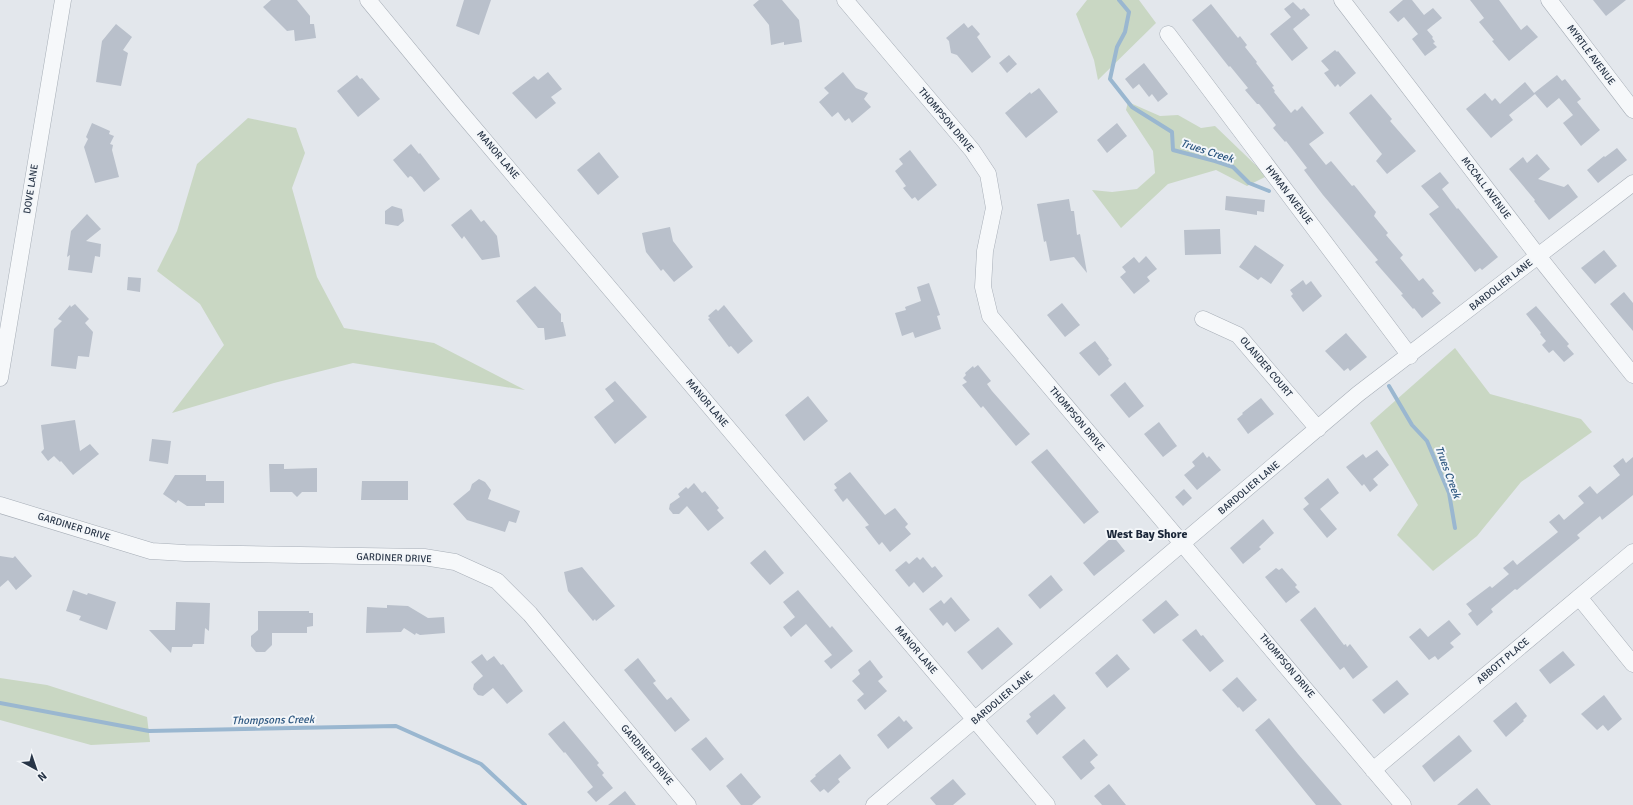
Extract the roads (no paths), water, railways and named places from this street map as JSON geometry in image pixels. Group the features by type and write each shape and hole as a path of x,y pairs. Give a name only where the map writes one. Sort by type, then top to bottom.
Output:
{"street":[{"name":"DOVE LANE","path":"0,378 63,0"},
{"name":"THOMPSON DRIVE","path":"845,0 972,150 988,174 994,208 985,251 983,287 990,316 1403,805"},
{"name":"MCCALL AVENUE","path":"1342,0 1538,256 1633,375"},
{"name":"MYRTLE AVENUE","path":"1549,0 1633,110"},
{"name":"MANOR LANE","path":"375,2 457,108 976,720 1046,805"},
{"name":"HYMAN AVENUE","path":"1168,34 1410,356"},
{"name":"BARDOLIER LANE","path":"874,805 1184,544 1358,394 1410,356 1633,183"},
{"name":"OLANDER COURT","path":"1203,320 1238,335 1318,429"},
{"name":"GARDINER DRIVE","path":"0,505 151,551 185,554 424,558 455,562 496,581 530,614 688,805"},
{"name":"ABBOTT PLACE","path":"1373,770 1633,552"},
{"path":"1579,597 1633,664"}],"waterway":[{"name":"Trues Creek","path":"1119,0 1129,12 1125,32 1117,47 1110,79 1132,107 1172,132 1173,150 1233,167 1249,183 1269,191"},
{"name":"Trues Creek","path":"1389,386 1412,425 1427,441 1449,493 1455,528"},
{"name":"Thompsons Creek","path":"0,703 149,731 396,726 481,764 525,805"}],"district":[{"name":"West Bay Shore","path":"1147,534"}]}
